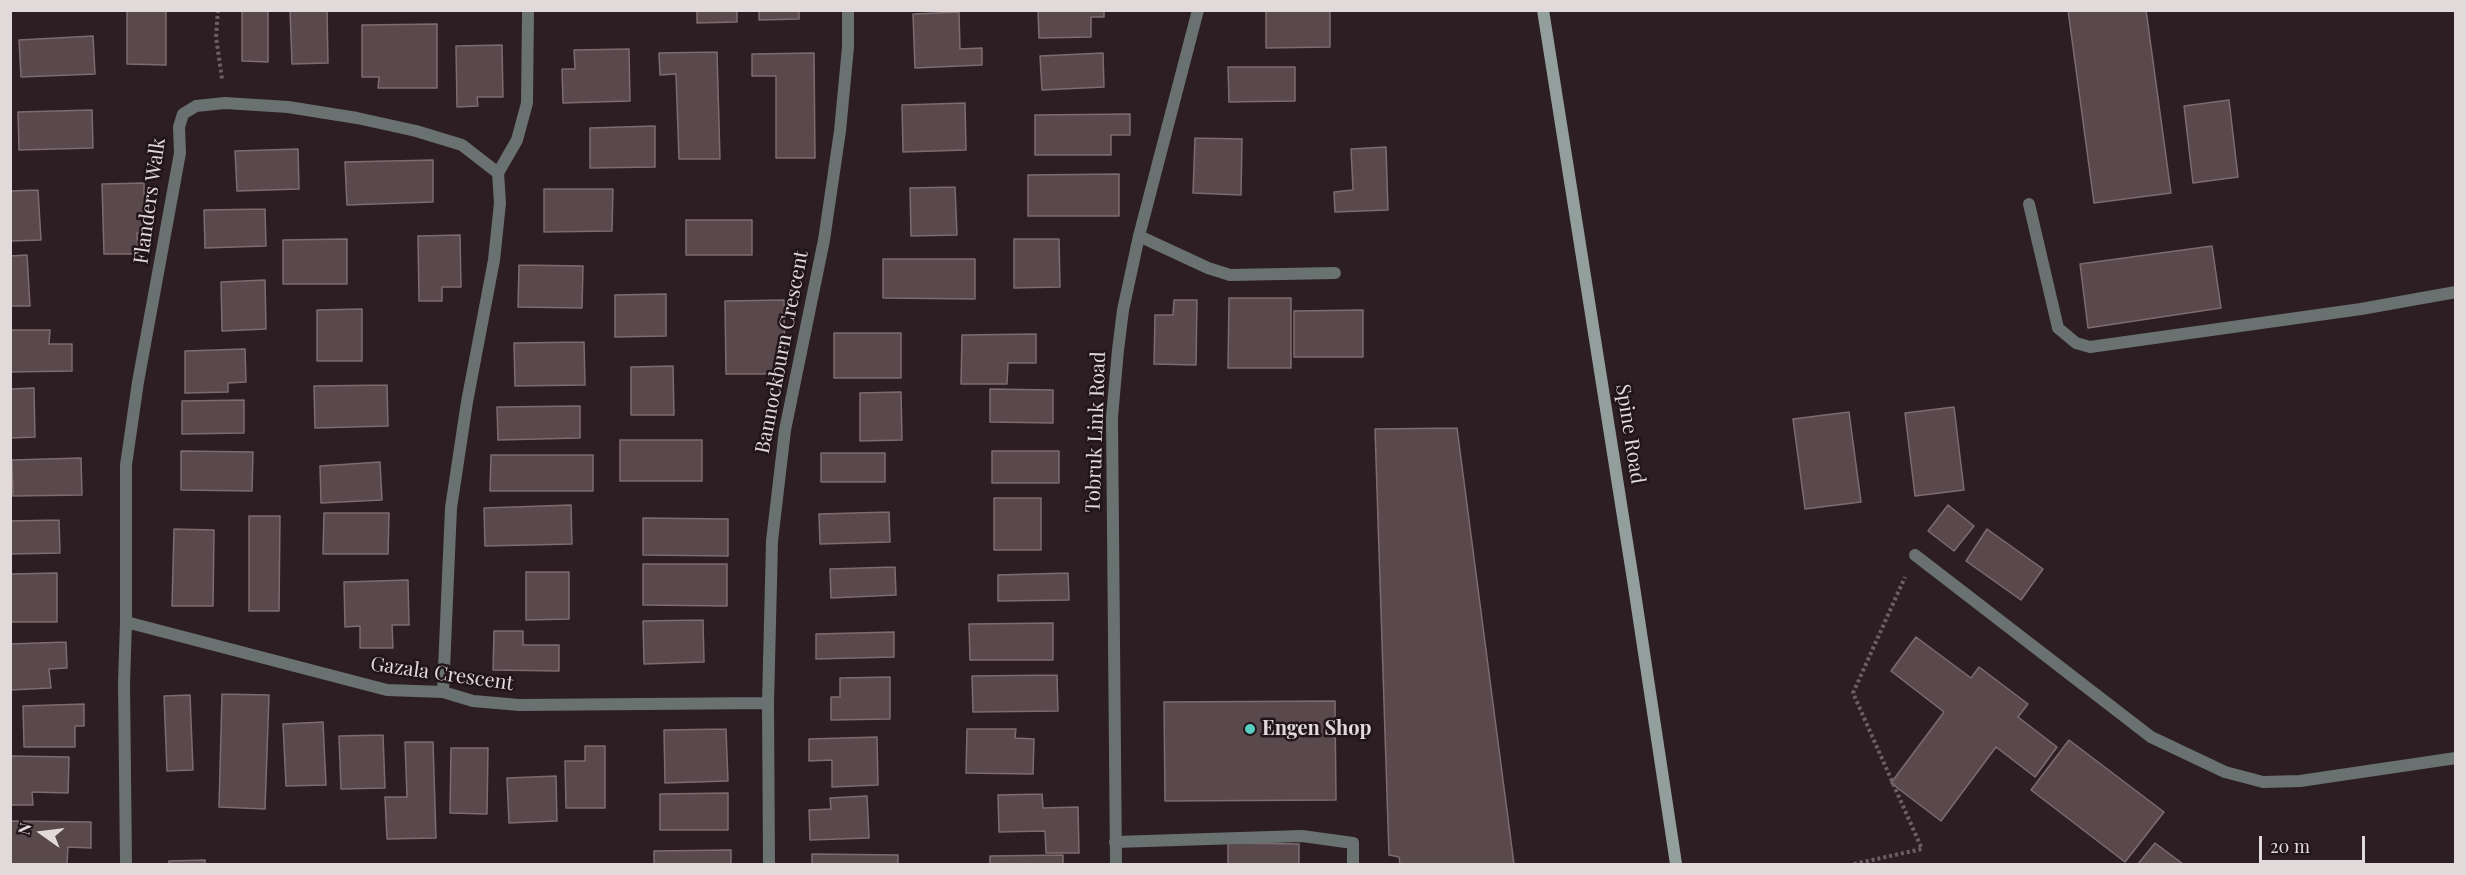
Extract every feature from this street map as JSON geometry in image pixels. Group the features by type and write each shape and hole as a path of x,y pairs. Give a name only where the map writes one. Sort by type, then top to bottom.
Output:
{"main road":[{"name":"Spine Road","path":"1543,10 1634,580 1676,864"}],"street":[{"path":"443,692 451,508 467,402 494,260 500,203 498,173 517,140 527,103 528,10"},
{"name":"Bannockburn Crescent","path":"768,702 772,541 784,430 824,240 840,131 848,47 848,10"},
{"name":"Tobruk Link Road","path":"1116,864 1112,417 1123,310 1139,236 1198,10"},
{"name":"Flanders Walk","path":"126,622 126,465 138,382 180,153 179,127 183,114 196,106 225,103 288,107 357,118 462,144 498,173"},
{"path":"2029,204 2058,328 2076,343 2090,347 2361,309 2456,292"},
{"path":"1139,236 1208,268 1230,275 1335,273"},
{"path":"1915,555 2151,737 2225,772 2263,782 2300,780 2456,758"},
{"path":"126,622 124,684 126,864"},
{"name":"Gazala Crescent","path":"126,622 387,690 443,692 473,701 519,705 768,702"},
{"path":"768,702 769,864"},
{"path":"1115,842 1302,836 1353,843 1353,864"}],"path":[{"path":"218,10 216,37 225,103"},
{"path":"1854,864 1922,849 1853,693 1915,555"}],"building":[{"path":"127,10 166,10 166,65 127,64"},
{"path":"242,10 268,10 268,62 242,61"},
{"path":"290,10 327,10 328,63 292,64"},
{"path":"697,10 737,10 737,22 697,23"},
{"path":"759,10 799,10 799,19 759,20"},
{"path":"1038,10 1104,10 1104,17 1091,17 1091,37 1039,38"},
{"path":"1266,10 1330,10 1330,47 1266,48"},
{"path":"2068,10 2146,10 2171,193 2094,203"},
{"path":"959,12 960,49 982,48 982,65 915,68 913,14"},
{"path":"437,24 437,88 378,88 379,77 362,77 362,25"},
{"path":"93,36 95,74 21,77 19,40"},
{"path":"502,45 503,97 477,97 478,106 457,107 456,46"},
{"path":"629,49 630,101 563,103 562,69 575,69 574,50"},
{"path":"717,52 720,159 679,159 676,74 660,75 659,53"},
{"path":"814,53 815,158 776,158 776,76 752,76 752,54"},
{"path":"1103,53 1104,87 1042,90 1040,56"},
{"path":"1228,67 1295,67 1295,101 1229,102"},
{"path":"2229,100 2238,177 2193,183 2184,106"},
{"path":"965,103 966,150 903,152 902,105"},
{"path":"92,110 93,148 19,150 18,112"},
{"path":"1130,114 1130,135 1111,135 1111,155 1035,155 1035,115"},
{"path":"655,126 655,167 590,168 590,128"},
{"path":"1195,138 1242,139 1241,195 1193,193"},
{"path":"1386,147 1388,210 1335,212 1334,192 1353,190 1351,149"},
{"path":"298,149 299,189 237,191 235,151"},
{"path":"433,160 433,202 347,205 345,162"},
{"path":"1119,174 1119,216 1028,216 1028,175"},
{"path":"144,183 145,233 137,233 138,254 104,254 102,184"},
{"path":"955,187 957,235 911,236 910,188"},
{"path":"544,189 613,189 612,231 544,232"},
{"path":"38,190 41,240 10,241 10,191"},
{"path":"265,209 266,246 205,248 204,210"},
{"path":"686,220 752,220 752,255 686,255"},
{"path":"460,235 461,287 442,287 442,301 419,301 418,236"},
{"path":"347,239 347,284 283,284 283,240"},
{"path":"1014,239 1059,239 1060,287 1014,288"},
{"path":"2212,246 2221,308 2088,328 2080,264"},
{"path":"27,255 30,306 10,306 10,256"},
{"path":"883,259 975,259 975,299 883,298"},
{"path":"519,265 583,266 582,308 518,307"},
{"path":"265,280 266,329 222,331 221,282"},
{"path":"666,294 666,336 615,337 615,295"},
{"path":"1229,298 1291,298 1291,368 1228,368"},
{"path":"784,300 785,374 726,374 725,301"},
{"path":"1174,300 1197,300 1196,365 1154,364 1155,315 1173,315"},
{"path":"362,309 362,361 317,361 317,310"},
{"path":"1363,310 1363,357 1294,357 1294,311"},
{"path":"10,330 50,330 49,344 72,344 72,371 10,372"},
{"path":"834,333 901,333 901,378 834,378"},
{"path":"1036,334 1036,363 1008,363 1007,384 961,384 962,335"},
{"path":"584,342 585,385 515,386 514,343"},
{"path":"245,349 246,382 228,383 228,392 185,393 185,351"},
{"path":"673,366 674,415 631,415 631,367"},
{"path":"387,385 388,426 315,428 314,386"},
{"path":"34,388 35,437 10,438 10,389"},
{"path":"990,389 1053,390 1053,423 990,422"},
{"path":"901,392 902,440 860,441 860,393"},
{"path":"244,400 244,433 182,434 182,401"},
{"path":"580,406 580,438 498,440 497,407"},
{"path":"1954,407 1964,490 1915,496 1905,413"},
{"path":"1849,412 1861,502 1805,509 1793,419"},
{"path":"1457,428 1514,864 1400,864 1399,857 1389,855 1375,429"},
{"path":"620,440 702,440 702,481 620,481"},
{"path":"181,451 253,452 252,491 181,490"},
{"path":"992,451 1059,451 1059,483 992,483"},
{"path":"821,453 885,453 885,482 821,482"},
{"path":"491,455 593,455 593,491 490,491"},
{"path":"81,458 82,495 13,496 12,460"},
{"path":"380,462 382,500 321,503 320,466"},
{"path":"994,498 1041,498 1041,550 994,550"},
{"path":"571,505 572,544 485,546 484,508"},
{"path":"1948,505 1974,526 1954,551 1928,531"},
{"path":"889,512 890,542 820,544 819,514"},
{"path":"324,513 389,513 388,554 323,554"},
{"path":"249,516 280,516 279,611 249,611"},
{"path":"643,518 728,519 728,556 643,555"},
{"path":"59,520 60,553 10,554 10,521"},
{"path":"174,529 214,530 213,606 172,606"},
{"path":"1987,529 2043,569 2021,600 1966,561"},
{"path":"643,564 727,564 727,606 643,605"},
{"path":"895,567 896,595 831,598 830,569"},
{"path":"526,572 569,572 569,619 526,620"},
{"path":"57,573 57,622 10,622 10,574"},
{"path":"1068,573 1069,600 998,601 998,575"},
{"path":"408,580 409,625 392,625 393,648 360,648 360,626 345,627 344,582"},
{"path":"703,620 704,662 644,664 643,621"},
{"path":"1053,623 1053,660 970,660 969,624"},
{"path":"494,631 523,631 523,645 559,645 559,671 493,670"},
{"path":"894,632 894,657 816,659 816,634"},
{"path":"1916,637 1971,678 1979,667 2028,704 2018,717 2057,747 2035,777 1996,747 1941,821 1891,783 1944,712 1891,671"},
{"path":"66,642 67,668 49,669 51,688 10,690 10,644"},
{"path":"1057,675 1058,711 973,712 972,676"},
{"path":"890,677 890,719 831,720 831,697 840,697 840,678"},
{"path":"222,694 269,695 265,809 219,807"},
{"path":"190,695 193,770 167,771 164,696"},
{"name":"Engen Shop","path":"1335,701 1336,800 1165,801 1164,702"},
{"path":"84,704 84,726 75,726 75,747 24,747 23,706"},
{"path":"323,722 326,785 286,786 283,724"},
{"path":"726,729 728,781 665,783 664,730"},
{"path":"967,729 1016,729 1015,738 1034,739 1033,774 966,773"},
{"path":"383,735 385,788 341,789 339,736"},
{"path":"877,737 878,785 832,787 832,760 809,761 809,739"},
{"path":"2069,740 2164,812 2125,862 2031,790"},
{"path":"405,742 433,742 436,838 387,839 385,797 407,797"},
{"path":"585,746 605,746 605,808 566,808 565,761 585,761"},
{"path":"451,748 488,748 487,814 450,813"},
{"path":"10,756 69,757 68,793 32,792 33,805 10,805"},
{"path":"556,776 557,821 509,823 507,778"},
{"path":"728,793 728,830 660,830 660,794"},
{"path":"1042,794 1043,808 1078,807 1079,853 1046,853 1045,831 999,832 998,795"},
{"path":"867,796 869,838 810,840 809,810 831,809 830,798"},
{"path":"10,821 91,822 91,848 68,847 67,864 10,864"},
{"path":"1228,843 1299,844 1299,864 1228,864"},
{"path":"2155,843 2183,864 2138,864"},
{"path":"731,850 731,864 654,864 654,851"},
{"path":"812,854 898,855 898,864 812,864"},
{"path":"1063,855 1063,864 990,864 990,856"},
{"path":"205,860 205,864 169,864 169,861"}],"place":[{"name":"Engen Shop","path":"1250,729"}]}
